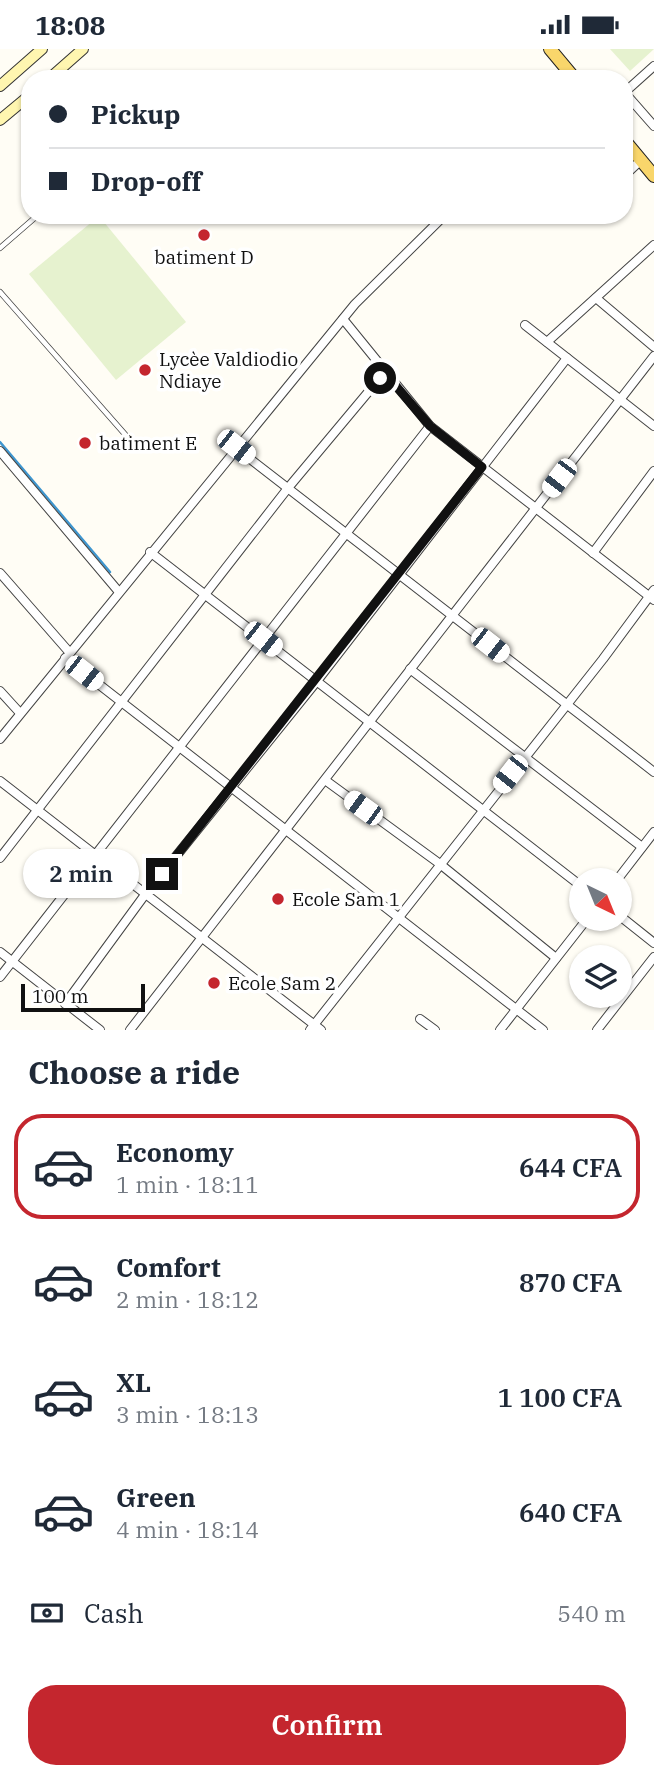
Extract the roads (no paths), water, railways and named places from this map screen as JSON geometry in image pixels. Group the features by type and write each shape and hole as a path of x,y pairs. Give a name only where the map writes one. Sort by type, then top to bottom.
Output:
{"main road":[{"path":"550,49 568,70"},
{"path":"633,151 654,176"}],"street":[{"path":"0,86 42,49"},
{"path":"59,70 83,49"},
{"path":"633,86 654,66"},
{"path":"0,120 21,102"},
{"path":"633,102 654,127"},
{"path":"633,167 640,160"},
{"path":"0,739 150,552 343,319 436,224"},
{"path":"547,342 654,246"},
{"path":"596,298 654,347"},
{"path":"0,781 315,1028 398,917 652,595 535,509 430,426 343,319"},
{"path":"524,325 654,426"},
{"path":"130,1030 654,356"},
{"path":"65,1004 144,896 317,681 566,358"},
{"path":"0,858 288,488 384,372"},
{"path":"0,977 430,426"},
{"path":"236,447 654,772"},
{"path":"0,451 119,592"},
{"path":"593,553 654,471"},
{"path":"150,552 569,877"},
{"path":"0,573 67,656 122,703 543,1030"},
{"path":"410,669 642,847"},
{"path":"0,691 20,713"},
{"path":"325,780 440,865 556,958"},
{"path":"626,868 654,832"},
{"path":"632,926 654,943"},
{"path":"500,1030 577,931"},
{"path":"0,952 100,1030"},
{"path":"597,1030 654,957"},
{"path":"420,1019 435,1030"}],"lane":[{"path":"0,248 28,224"},
{"path":"0,292 130,440"}],"waterway":[{"path":"0,442 110,572"}],"place":[{"name":"batiment D","path":"204,235"},
{"name":"Lycèe Valdiodio Ndiaye","path":"145,370"},
{"name":"batiment E","path":"85,443"},
{"name":"Ecole Sam 1","path":"278,899"},
{"name":"Ecole Sam 2","path":"214,983"}]}
